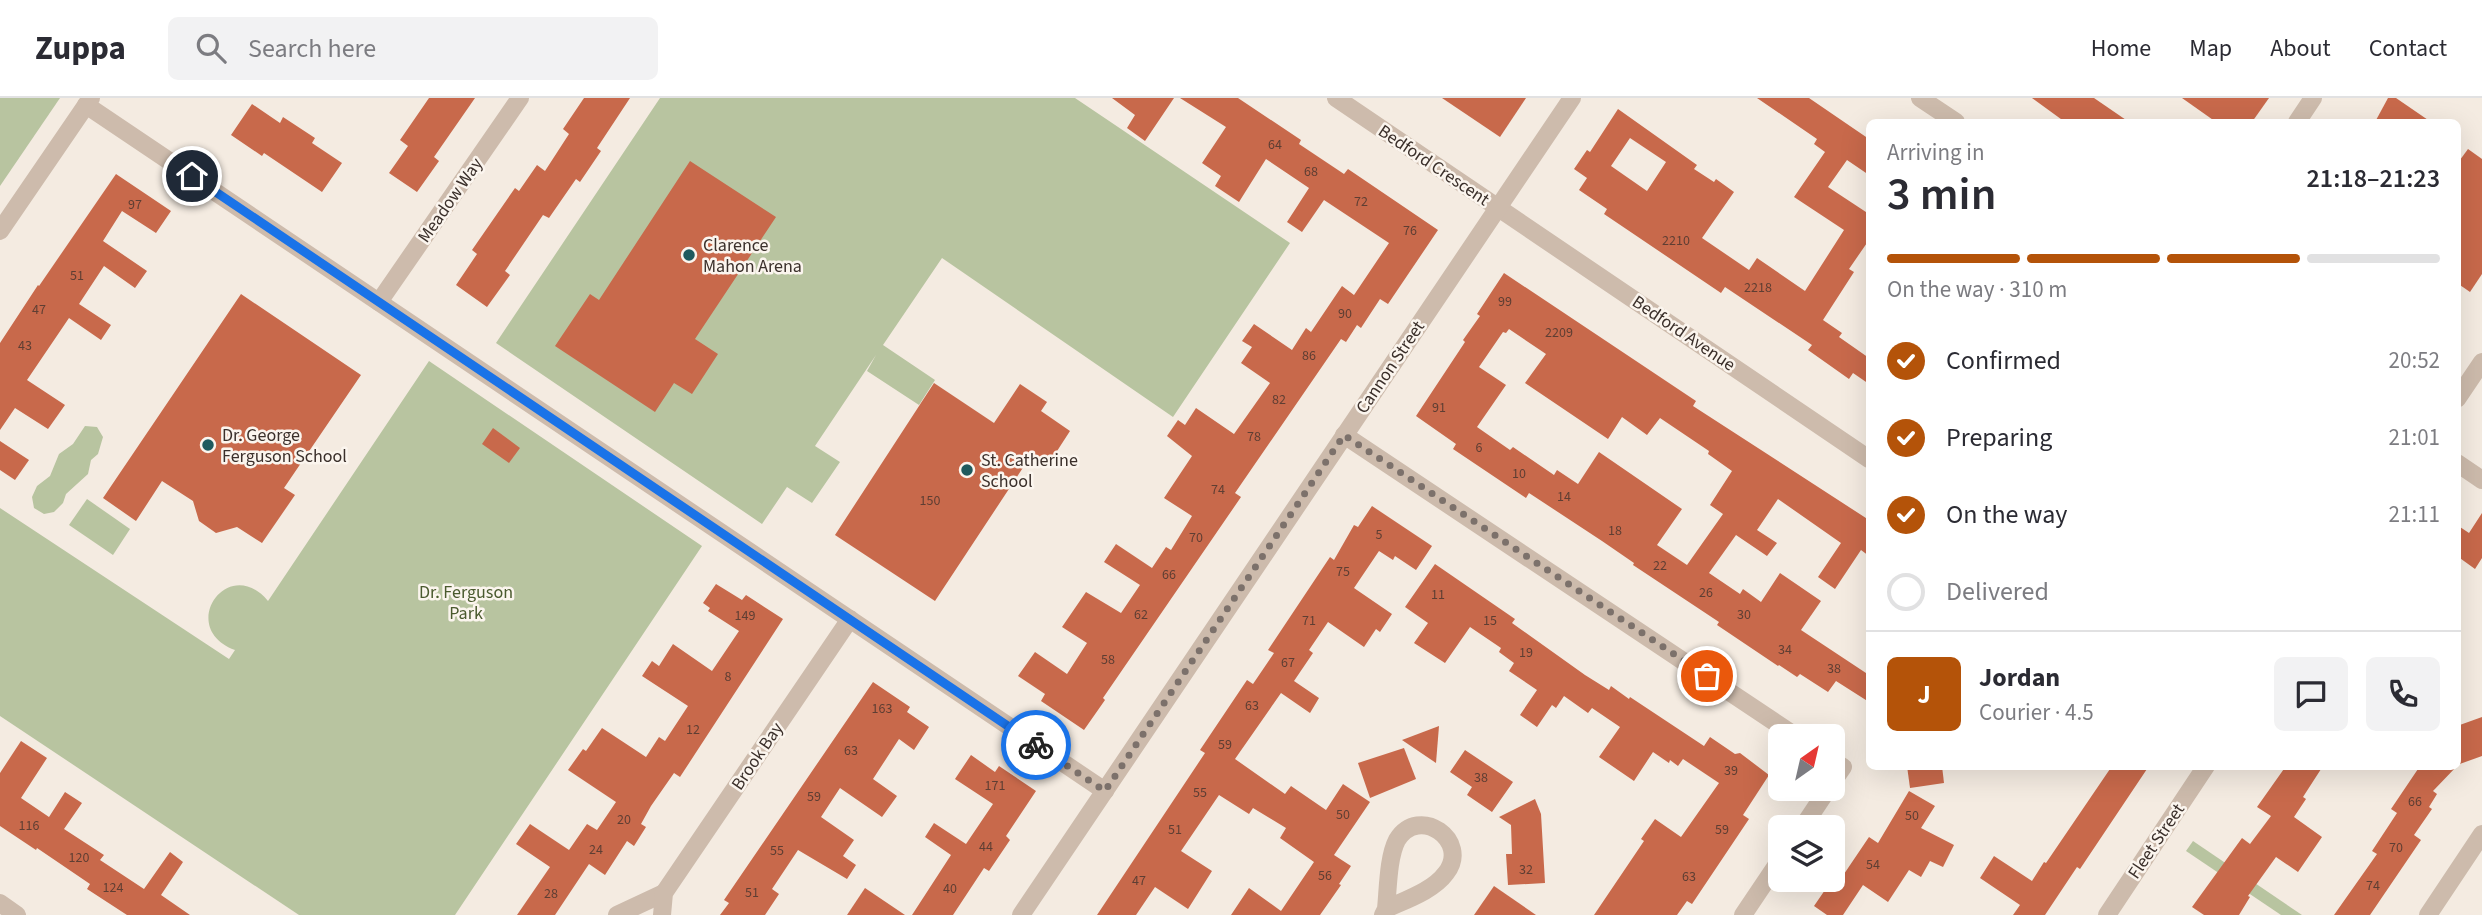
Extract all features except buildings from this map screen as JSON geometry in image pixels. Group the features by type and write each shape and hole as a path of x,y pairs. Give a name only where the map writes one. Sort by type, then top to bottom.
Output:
{"street":[{"name":"Meadow Way","path":"379,302 520,98"},
{"name":"Bedford Crescent","path":"1336,98 1498,208"},
{"name":"Cannon Street","path":"1021,915 1572,98"},
{"path":"1920,98 1952,119"},
{"path":"2299,119 2313,98"},
{"path":"0,231 88,101 379,302 1105,791"},
{"name":"Bedford Avenue","path":"1498,208 1866,457"},
{"path":"2461,393 2482,362"},
{"path":"1344,435 1778,724"},
{"path":"2461,466 2482,480"},
{"name":"Brook Bay","path":"662,915 664,893 849,620"},
{"name":"Fleet Street","path":"2106,915 2203,770"},
{"path":"1424,825 1443,834 1451,844 1453,856 1447,873 1435,884 1384,912 1392,856 1403,833 1413,826 1424,825"},
{"path":"2428,915 2482,834"},
{"path":"1743,915 1768,878"},
{"path":"617,915 664,893"},
{"path":"0,903 17,915"}],"green space":[{"path":"0,98 60,98 0,186"},
{"path":"660,98 1075,98 1290,243 1173,417 942,258 883,345 935,380 919,405 867,371 876,355 815,446 840,462 812,503 787,487 762,524 496,343"},
{"name":"Dr. Ferguson Park","path":"429,361 702,546 455,915 299,915 0,716 0,508 229,659 235,650 218,640 210,626 209,612 214,599 224,590 238,585 253,588 268,601"},
{"path":"85,426 97,427 103,437 98,454 91,460 88,474 66,494 63,503 54,512 44,514 34,508 32,497 37,486 50,476 59,454 73,444"},
{"path":"87,499 130,529 113,555 69,525"},
{"path":"2193,841 2302,915 2281,915 2186,851"}],"way so far":[{"path":"1036,745 1105,791 1344,435 1707,676"}],"place":[{"name":"Clarence Mahon Arena","path":"689,255"},
{"name":"Dr. George Ferguson School","path":"208,445"},
{"name":"St. Catherine School","path":"967,470"}],"route":[{"path":"192,176 1036,745"}]}
